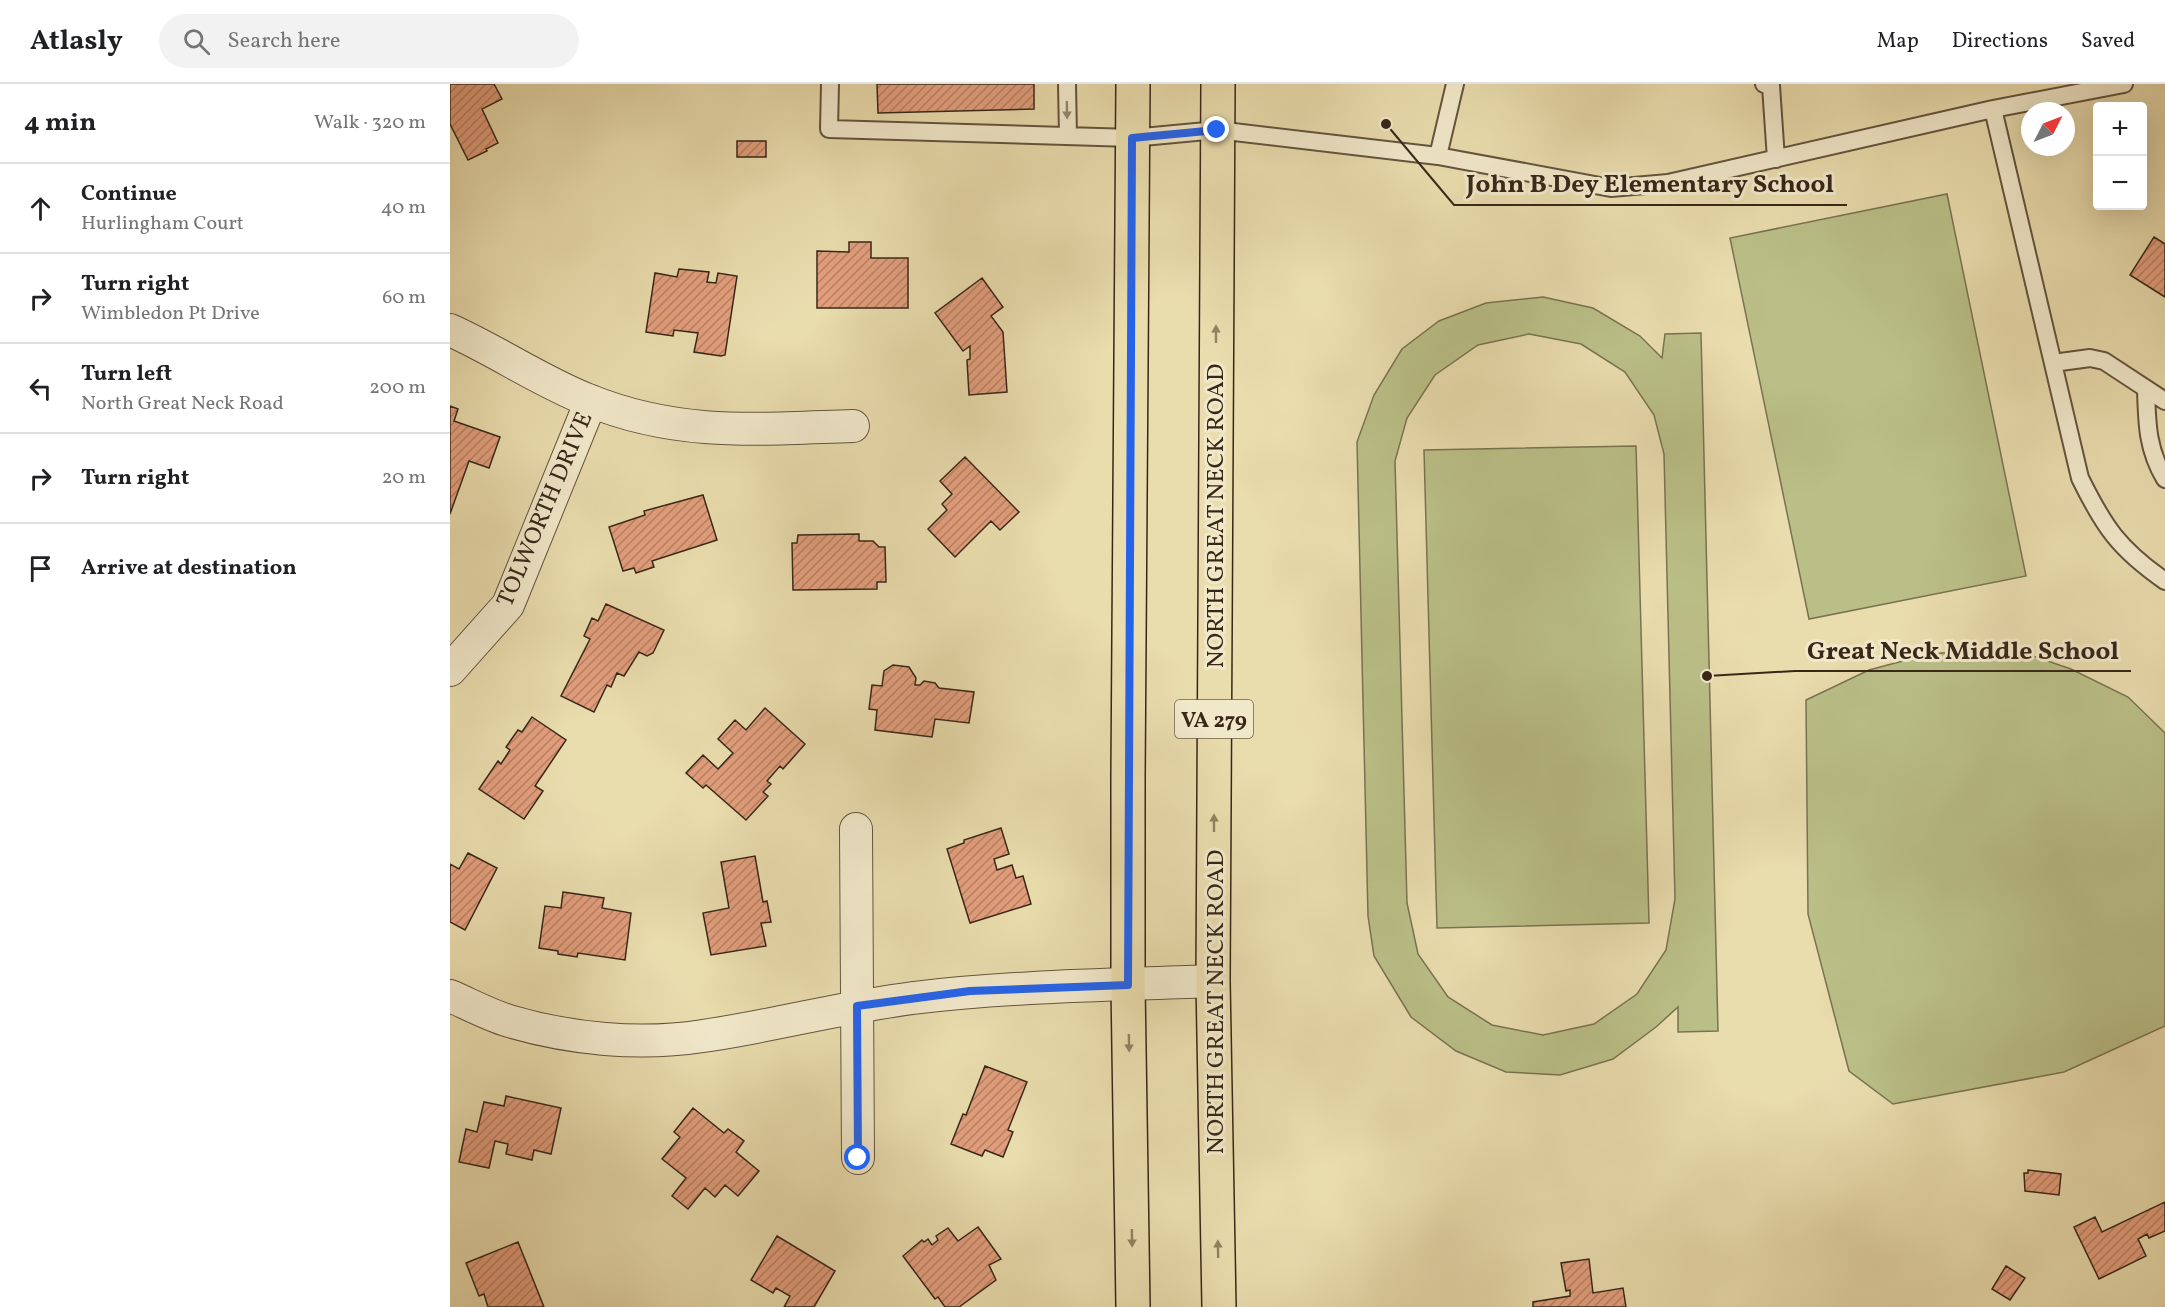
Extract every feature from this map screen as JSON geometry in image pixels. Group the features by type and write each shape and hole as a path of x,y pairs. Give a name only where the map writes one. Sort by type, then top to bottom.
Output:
{"main road":[{"path":"1132,84 1128,985 1134,1307"},
{"name":"NORTH GREAT NECK ROAD","path":"1218,84 1213,981 1219,1307"}],"street":[{"path":"450,330 591,401 643,418 704,428 735,430 853,426"},
{"name":"TOLWORTH DRIVE","path":"450,670 508,605 591,401"},
{"path":"856,830 858,1158"},
{"path":"450,996 507,1020 540,1029 586,1036 644,1040 701,1036 857,1006 970,991 1213,981"}],"lane":[{"path":"830,84 829,129 1132,138 1217,130 1438,156 1611,188 1668,183 1993,109 2124,84"},
{"path":"1066,84 1068,136"},
{"path":"1438,156 1455,84"},
{"path":"1770,85 1776,159"},
{"path":"1993,109 2080,478 2099,517 2121,545 2165,581"},
{"path":"2053,363 2090,358 2104,361 2165,401"},
{"path":"2146,389 2147,436 2158,468 2165,480"}],"green space":[{"path":"1947,194 2026,576 1809,619 1730,238"},
{"path":"1543,297 1593,308 1640,336 1662,358 1665,334 1701,333 1718,1031 1678,1032 1678,1007 1656,1027 1613,1059 1560,1075 1506,1072 1456,1051 1411,1017 1374,956 1368,916 1357,442 1374,395 1402,349 1439,321 1486,303","holes":["1529,334 1581,344 1625,372 1654,415 1664,454 1675,899 1666,950 1637,994 1594,1024 1543,1035 1492,1025 1448,997 1418,954 1407,903 1395,461 1407,418 1435,375 1478,345"]},
{"path":"1636,446 1649,923 1437,928 1424,450"},
{"path":"1978,649 2030,655 2071,669 2128,697 2165,733 2165,1026 2064,1072 1893,1104 1849,1071 1808,914 1806,700 1869,670 1925,655"}],"building":[{"path":"450,84 494,84 502,99 482,109 498,143 468,160 450,124"},
{"path":"877,84 1034,84 1034,109 878,113"},
{"path":"737,141 766,141 766,157 737,157"},
{"path":"2154,237 2165,244 2165,297 2130,275"},
{"path":"849,242 871,242 871,258 908,258 908,308 817,308 817,251 849,252"},
{"path":"679,269 709,272 707,282 716,283 718,273 737,276 725,355 694,352 698,333 674,330 673,336 646,332 655,273 677,277"},
{"path":"982,278 1003,307 991,316 1003,332 1007,392 969,395 967,360 970,359 970,346 963,351 935,313"},
{"path":"450,406 458,409 454,421 500,437 489,468 469,461 450,514"},
{"path":"965,457 1019,512 1000,530 991,521 955,557 928,529 947,510 942,504 952,494 940,481"},
{"path":"703,495 717,540 652,561 654,567 636,573 634,568 623,571 609,527 645,515 644,511"},
{"path":"859,534 859,541 873,541 879,547 885,547 886,582 877,582 877,589 793,590 792,543 797,543 798,535"},
{"path":"606,604 664,630 653,653 647,656 639,652 624,676 617,673 611,687 607,685 594,712 561,696 590,639 584,636 592,618 598,621"},
{"path":"893,665 909,667 916,678 915,685 920,685 924,681 935,683 939,688 974,692 969,723 935,719 932,737 875,730 877,710 869,709 872,685 882,686 884,671"},
{"path":"765,708 805,744 783,769 780,766 767,781 771,784 763,792 768,796 746,820 706,785 703,788 686,773 703,755 718,769 733,753 718,739 735,720 746,730"},
{"path":"532,717 566,740 535,786 543,791 524,819 479,789 498,761 501,764 510,750 506,747 518,730 522,732"},
{"path":"1001,828 1009,854 994,859 997,870 1012,865 1016,878 1023,876 1031,904 970,923 947,849 964,843 964,840"},
{"path":"468,853 497,868 465,930 450,922 450,864 459,869"},
{"path":"755,856 763,902 767,901 771,922 761,923 766,946 711,955 703,913 729,908 721,862"},
{"path":"563,892 604,898 602,908 631,913 625,960 578,953 577,957 539,948 545,906 561,908"},
{"path":"985,1066 1027,1082 1008,1130 1013,1132 1003,1157 985,1150 982,1156 951,1144 963,1114 966,1115"},
{"path":"506,1096 561,1108 551,1154 534,1150 532,1160 506,1154 508,1144 495,1141 489,1168 459,1162 466,1129 477,1132 484,1102 504,1106"},
{"path":"693,1108 724,1133 728,1129 744,1141 736,1152 759,1171 738,1196 725,1185 715,1197 705,1188 688,1209 672,1196 686,1178 662,1159 680,1137 674,1132"},
{"path":"2028,1170 2061,1174 2059,1195 2025,1191 2024,1173 2028,1173"},
{"path":"2165,1202 2165,1231 2149,1238 2147,1234 2138,1239 2146,1256 2099,1279 2074,1227 2095,1217 2102,1232"},
{"path":"978,1227 1001,1259 989,1265 996,1280 959,1307 945,1307 938,1297 935,1299 903,1256 922,1240 924,1242 928,1239 932,1245 938,1240 936,1236 948,1228 958,1241"},
{"path":"777,1236 835,1271 814,1307 784,1307 790,1296 776,1288 773,1293 751,1280"},
{"path":"518,1242 544,1307 488,1307 484,1294 479,1296 466,1263"},
{"path":"1589,1259 1593,1293 1623,1288 1626,1307 1533,1307 1533,1302 1570,1296 1570,1290 1566,1291 1561,1263"},
{"path":"2006,1266 2025,1278 2010,1300 1992,1289"}],"place":[{"name":"John B Dey Elementary School","path":"1386,124"},
{"name":"Great Neck Middle School","path":"1707,676"}],"route":[{"path":"858,1158 857,1006 970,991 1128,985 1132,138 1217,130"}]}
